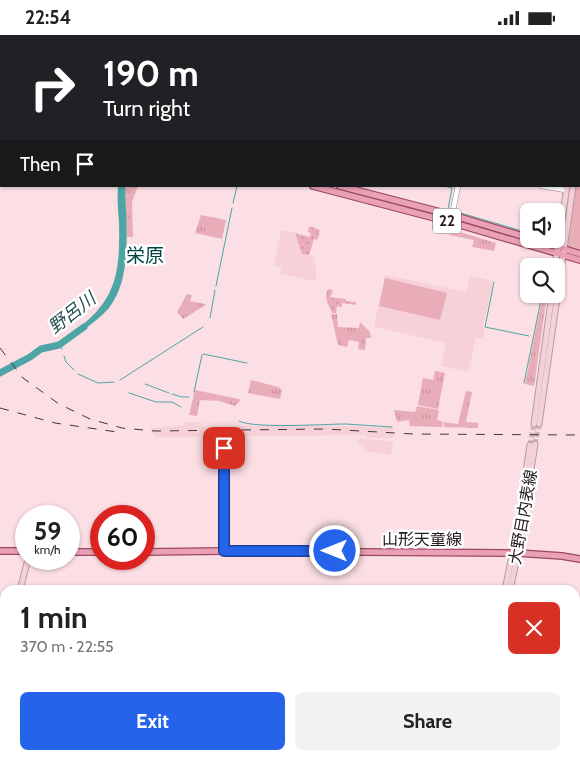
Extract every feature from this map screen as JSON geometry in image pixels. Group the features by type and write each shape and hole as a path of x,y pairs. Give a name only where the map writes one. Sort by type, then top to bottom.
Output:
{"main road":[{"name":"22","path":"317,187 450,222 580,260"},
{"name":"22","path":"344,187 452,215 520,235"},
{"path":"565,224 573,187"},
{"path":"565,205 567,188"},
{"path":"559,258 560,248"},
{"path":"563,248 580,253"},
{"path":"551,303 536,424 552,303"},
{"name":"大野目内表線","path":"511,585 533,445"},
{"path":"0,551 15,551"},
{"name":"山形天童線","path":"155,552 516,553 580,559"},
{"name":"大野目内表線","path":"506,585 516,553"},
{"path":"21,585 25,570"}],"street":[{"path":"452,215 458,187"},
{"path":"554,187 567,188"},
{"path":"224,448 224,551"}],"shaded area":[{"path":"281,230 295,233 302,254 313,256 317,273 315,281 280,274 282,267 274,266"},
{"path":"385,275 466,292 470,276 493,281 483,327 485,328 483,339 476,337 468,372 441,366 446,343 374,327"},
{"path":"184,422 201,422 203,427 283,425 393,427 393,438 367,438 366,435 155,437 150,428 183,426"},
{"path":"359,438 393,442 391,455 369,452 358,443"}],"green space":[{"path":"125,187 138,187 132,202 133,237 127,237"},
{"path":"573,187 580,187 580,254 563,248 565,248 565,236"},
{"path":"201,215 226,220 222,239 195,233"},
{"path":"309,226 320,230 318,233 320,233 317,240 314,239 309,255 302,254 295,233 310,237 311,233 308,232"},
{"path":"450,229 496,243 494,251 472,247 474,240 449,235"},
{"path":"385,278 447,293 440,320 379,306"},
{"path":"328,289 333,290 329,297 346,299 346,301 356,302 356,305 342,303 342,307 337,306 336,313 332,313 326,298"},
{"path":"187,294 192,295 190,301 205,304 183,319 177,312"},
{"path":"541,303 546,303 534,386 525,384"},
{"path":"331,314 337,314 338,327 359,328 360,322 370,332 371,338 366,338 365,350 358,349 359,342 349,340 347,347 338,345"},
{"path":"435,371 445,373 438,409 418,405 423,378 433,380"},
{"path":"251,380 278,387 282,390 280,399 248,393"},
{"path":"195,390 241,400 235,406 219,401 200,400 197,416 189,415"},
{"path":"466,391 472,392 466,422 478,423 478,428 444,427 444,422 458,424"},
{"path":"417,406 439,410 437,420 443,422 442,427 410,426 409,420 397,422 394,410 415,412"}],"water":[{"path":"118,187 125,187 126,250 122,281 117,295 109,308 79,333 77,329 91,318 101,306 114,282 119,254"}],"waterway":[{"path":"233,203 237,187"},
{"path":"448,187 452,188 448,209"},
{"path":"216,286 232,208"},
{"path":"457,212 520,230"},
{"path":"494,282 485,327 529,336"},
{"path":"210,318 215,290"},
{"path":"524,383 540,303"},
{"name":"野呂川","path":"0,373 41,349 59,345 84,327"},
{"path":"120,380 203,327"},
{"name":"野呂川","path":"59,345 62,349"},
{"path":"203,354 247,363"},
{"path":"194,392 202,355"},
{"path":"64,356 66,362 74,370"},
{"path":"78,374 98,383 114,382"},
{"path":"145,384 169,393"},
{"path":"129,393 156,402 172,402 181,407"},
{"path":"172,394 189,397"},
{"path":"239,421 259,425 346,424 392,427"}],"tunnel":[{"path":"530,445 534,424"},
{"path":"535,444 539,424"}],"railway":[{"path":"0,348 23,378 59,404 90,419 122,428 155,431 325,429 413,434 580,435"},
{"path":"0,408 55,423 117,432"}],"district":[{"name":"栄原","path":"145,255"}],"route":[{"path":"224,448 224,551 335,551"}]}
